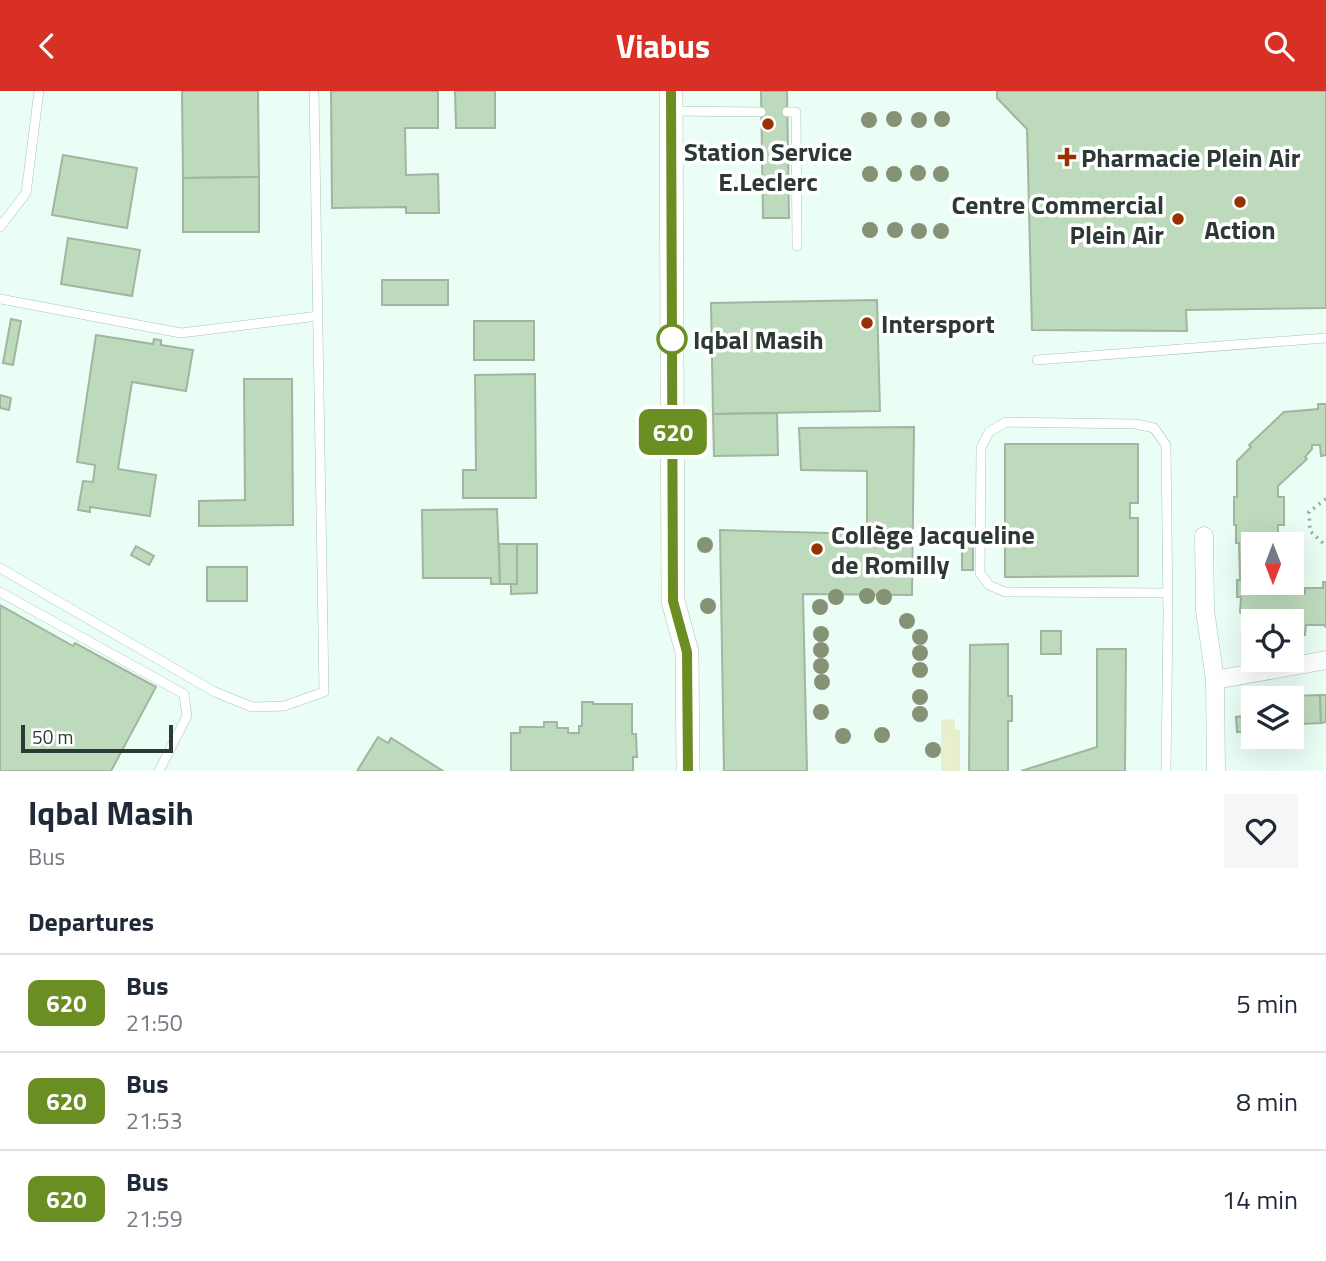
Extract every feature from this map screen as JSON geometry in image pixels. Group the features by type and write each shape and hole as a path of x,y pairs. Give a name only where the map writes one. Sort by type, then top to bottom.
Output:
{"street":[{"path":"671,101 673,601 687,652 688,771"},
{"path":"1205,536 1205,610 1214,680 1216,771"},
{"path":"1214,680 1326,660"}],"lane":[{"path":"0,227 26,193 38,91"},
{"path":"0,568 215,692 252,707 284,706 324,692 314,91"},
{"path":"671,101 761,112"},
{"path":"788,112 796,112 797,246"},
{"path":"0,299 181,333 318,316"},
{"path":"1037,360 1326,338"},
{"path":"1166,771 1167,593 1166,445 1154,428 1136,424 1006,422 989,432 981,448 980,573 989,585 1005,592 1167,593"},
{"path":"0,592 184,694 187,716 159,771"}],"path":[{"path":"1326,499 1309,512 1310,531 1326,546"}],"green space":[{"path":"955,719 955,730 945,731 946,771 941,771 941,720"},
{"path":"945,730 960,730 960,771 946,771"}],"building":[{"path":"182,91 258,91 259,177 183,178"},
{"path":"331,91 438,91 438,128 405,128 406,175 438,174 439,213 406,213 406,207 332,208"},
{"path":"455,91 495,91 495,128 456,128"},
{"path":"761,91 787,91 789,218 763,218"},
{"name":"Centre Commercial Plein Air","path":"997,91 1326,91 1326,308 1186,310 1187,331 1032,330 1027,129 997,98"},
{"path":"63,155 137,168 127,228 52,215"},
{"path":"259,177 259,232 183,232 183,178"},
{"path":"68,238 140,250 132,296 61,284"},
{"path":"382,280 448,280 448,305 382,305"},
{"path":"877,300 880,411 713,414 711,303"},
{"path":"11,319 21,321 13,365 3,363"},
{"path":"474,321 534,321 534,360 474,360"},
{"path":"96,335 153,344 154,339 161,340 161,345 193,350 186,391 132,382 118,469 156,475 150,516 90,507 90,512 78,510 83,481 93,482 95,465 77,462"},
{"path":"535,374 536,498 463,498 463,470 476,470 475,375"},
{"path":"244,379 292,379 293,525 199,526 199,501 245,500"},
{"path":"0,395 11,398 9,410 0,408"},
{"path":"1318,404 1326,404 1326,455 1321,456 1320,445 1312,445 1305,457 1307,459 1278,486 1278,497 1284,497 1284,525 1278,525 1278,532 1241,532 1241,595 1304,595 1305,588 1323,588 1323,582 1326,582 1326,627 1306,625 1305,635 1304,609 1241,609 1240,612 1241,597 1237,597 1237,580 1240,580 1239,543 1236,543 1234,525 1237,461 1251,447 1249,445 1284,412 1318,409"},
{"path":"777,413 778,455 714,456 713,414"},
{"path":"914,427 912,595 803,594 807,771 724,771 720,530 867,534 867,471 801,470 799,428"},
{"path":"1005,444 1138,444 1138,503 1130,503 1130,518 1138,518 1138,576 1005,577"},
{"path":"497,509 500,584 491,584 491,578 423,578 422,510"},
{"path":"962,542 973,542 973,570 962,570"},
{"path":"499,544 517,544 517,584 500,584"},
{"path":"517,544 537,544 537,593 511,594 511,584 517,584"},
{"path":"136,546 154,556 149,565 131,555"},
{"path":"207,567 247,567 247,601 207,601"},
{"path":"0,605 73,646 75,643 156,687 111,771 0,771"},
{"path":"1041,631 1061,631 1061,654 1041,654"},
{"path":"1008,644 1008,696 1012,696 1012,721 1008,721 1008,771 969,771 970,645"},
{"path":"1097,649 1126,649 1125,771 1021,771 1097,747"},
{"path":"1320,695 1321,723 1304,724 1304,696"},
{"path":"1320,695 1326,695 1326,722 1321,723"},
{"path":"582,702 632,704 632,734 636,734 637,757 633,757 633,771 511,771 511,733 520,733 520,727 544,727 544,722 557,722 557,728 568,728 568,733 579,733 579,726 582,726"},
{"path":"1241,716 1241,732 1237,732 1236,717"},
{"path":"378,737 388,743 391,738 443,771 357,771"}],"bus line":[{"name":"620","path":"671,91 673,601 687,652 688,771"}],"place":[{"name":"Station Service E.Leclerc","path":"768,124"},
{"name":"Pharmacie Plein Air","path":"1067,157"},
{"name":"Action","path":"1240,202"},
{"name":"Centre Commercial Plein Air","path":"1178,219"},
{"name":"Intersport","path":"867,323"},
{"name":"Iqbal Masih","path":"672,339"},
{"name":"Collège Jacqueline de Romilly","path":"817,549"}]}
